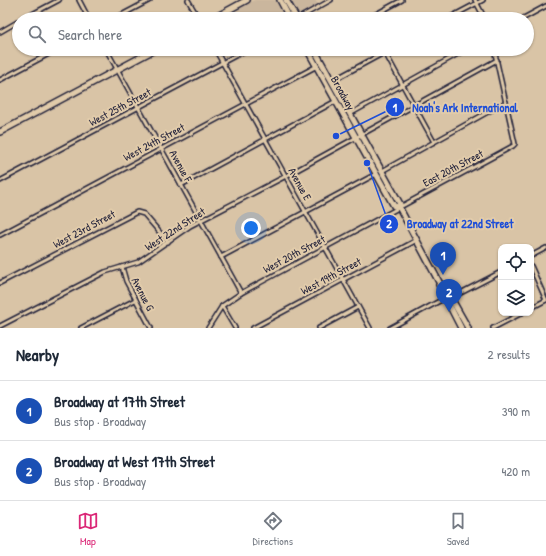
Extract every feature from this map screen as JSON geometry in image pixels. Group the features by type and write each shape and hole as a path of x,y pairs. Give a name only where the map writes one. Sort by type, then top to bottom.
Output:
{"main road":[{"path":"225,12 247,0"},
{"path":"280,0 286,12"},
{"path":"286,0 293,12"},
{"path":"0,132 143,56"},
{"name":"Broadway","path":"311,56 394,206 399,207"},
{"name":"Broadway","path":"318,56 400,204 399,207 439,282 445,298 461,328"},
{"name":"Broadway","path":"439,282 452,298 468,328"}],"street":[{"path":"36,12 59,0"},
{"path":"79,0 85,12"},
{"path":"127,12 150,0"},
{"path":"188,0 195,12"},
{"path":"310,12 331,0"},
{"path":"380,12 402,0"},
{"path":"459,12 476,2 483,0"},
{"path":"476,2 481,12"},
{"path":"534,12 546,6"},
{"path":"0,32 12,25"},
{"path":"0,80 45,56"},
{"name":"Avenue F","path":"110,56 241,293"},
{"name":"Avenue E","path":"218,56 370,328"},
{"name":"West 25th Street","path":"0,181 235,56"},
{"path":"332,81 375,56"},
{"path":"387,56 434,142"},
{"path":"350,114 454,56"},
{"path":"382,171 506,102 496,56"},
{"name":"West 22nd Street","path":"0,326 105,272 138,262 201,221 497,60"},
{"name":"West 24th Street","path":"0,235 317,66"},
{"path":"181,185 336,101"},
{"name":"East 20th Street","path":"399,207 515,144 506,102"},
{"path":"221,258 376,174"},
{"name":"West 20th Street","path":"208,328 222,306 241,293 399,207"},
{"name":"West 23rd Street","path":"0,283 137,212 144,214 168,242"},
{"name":"West 19th Street","path":"253,328 417,240"},
{"path":"534,254 546,248"},
{"name":"Avenue G","path":"122,267 126,281 135,300 151,328"},
{"path":"534,273 546,300 534,306"},
{"path":"452,298 498,274"},
{"path":"390,328 445,298"},
{"path":"81,328 135,300"},
{"path":"222,306 235,328"},
{"path":"319,328 358,307"},
{"path":"493,328 516,316"}],"shaded area":[{"path":"255,0 315,0 318,5 305,12 232,12"}],"place":[{"name":"Noah's Ark International","path":"336,136"},
{"name":"Broadway at 22nd Street","path":"367,163"},
{"name":"Broadway at 17th Street","path":"443,275"},
{"name":"Broadway at West 17th Street","path":"449,312"}]}
